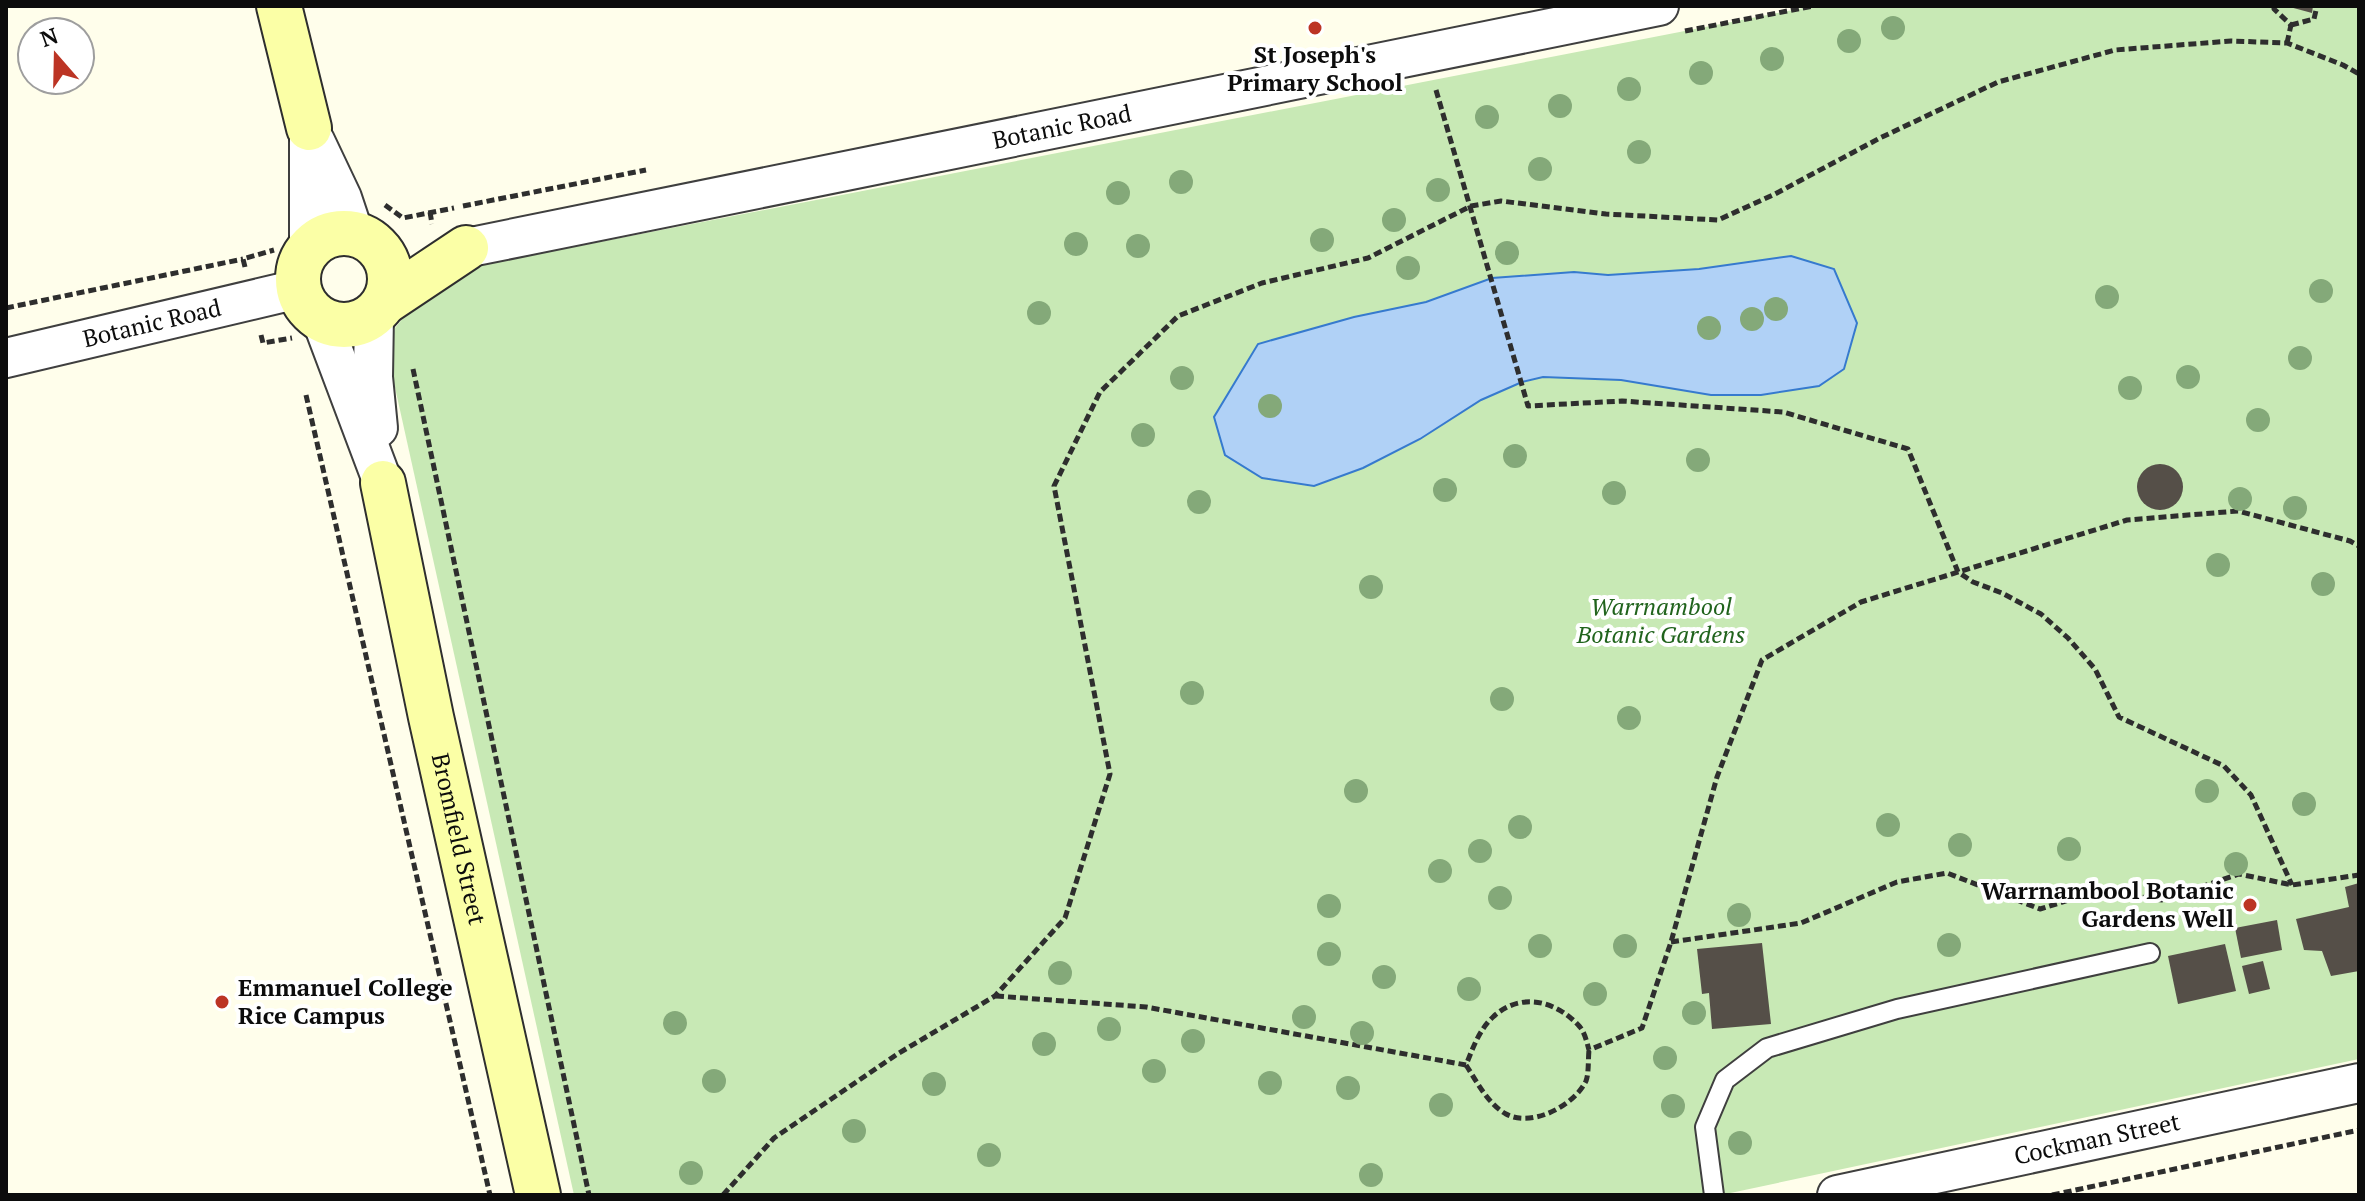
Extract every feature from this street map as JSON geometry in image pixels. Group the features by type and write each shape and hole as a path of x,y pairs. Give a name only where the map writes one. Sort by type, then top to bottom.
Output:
{"street":[{"path":"279,6 309,128 342,198 367,242 391,274 379,308 362,323 349,326 310,305 297,274 309,248 322,238 338,233 367,242"},
{"name":"Botanic Road","path":"367,242 466,248 1659,6"},
{"path":"309,128 309,248"},
{"name":"Botanic Road","path":"379,308 466,248"},
{"name":"Botanic Road","path":"6,358 310,305"},
{"name":"Bromfield Street","path":"310,305 383,483"},
{"name":"Bromfield Street","path":"379,308 373,377 383,483 431,717 538,1195"},
{"name":"Cockman Street","path":"1837,1195 2359,1083"}],"lane":[{"path":"1714,1195 1705,1127 1725,1080 1767,1048 1897,1009 2150,953"}],"path":[{"path":"2274,6 2291,25"},
{"path":"2291,25 2314,19 2317,6"},
{"path":"2287,43 2291,25"},
{"path":"723,1195 774,1138 899,1053 995,996 1065,918 1110,774 1054,486 1100,392 1178,316 1262,283 1368,258 1471,206 1501,201 1606,214 1718,220 1998,82 2115,50 2231,41 2287,43 2359,74"},
{"path":"1434,81 1528,406 1622,401 1783,412 1908,449 1958,572 2041,614 2068,638 2095,669 2119,717 2224,766 2251,795 2292,885"},
{"path":"6,308 243,259"},
{"path":"413,369 589,1195"},
{"path":"306,395 490,1195"},
{"path":"1589,1050 1642,1028 1671,942 1717,777 1762,660 1861,602 2127,520 2238,511 2359,546"},
{"path":"1671,942 1801,923 1897,882 1947,873 2040,909 2098,891 2162,900 2239,874 2292,885 2359,875"},
{"path":"995,996 1146,1007 1466,1065 1488,1099 1507,1115 1536,1118 1563,1107 1586,1081 1589,1050 1582,1029 1553,1005 1533,1000 1510,1006 1493,1016 1480,1033 1466,1065"},
{"path":"2052,1195 2359,1130"}],"green space":[{"name":"Warrnambool Botanic Gardens","path":"1814,6 2359,6 2359,1059 1721,1195 574,1195 388,356 395,328 410,309 476,266"}],"water":[{"path":"1791,256 1834,269 1857,323 1844,369 1819,386 1761,395 1711,395 1621,380 1543,377 1522,382 1481,400 1420,439 1363,468 1314,486 1262,478 1225,455 1214,417 1258,344 1354,317 1426,302 1492,278 1574,272 1608,275 1699,269"}],"building":[{"path":"2286,6 2313,6 2312,13"},
{"path":"2160,464 2176,471 2183,487 2176,503 2160,510 2144,503 2137,487 2144,471"},
{"path":"2359,883 2359,971 2331,976 2322,951 2304,950 2296,919 2349,907 2345,887"},
{"path":"2277,920 2282,950 2241,958 2235,928"},
{"path":"1762,943 1771,1024 1712,1029 1709,993 1702,994 1697,949"},
{"path":"2225,944 2236,991 2178,1004 2168,956"},
{"path":"2263,961 2270,989 2249,994 2242,966"}],"place":[{"name":"St Joseph's Primary School","path":"1315,28"},
{"name":"Warrnambool Botanic Gardens Well","path":"2250,905"},
{"name":"Emmanuel College Rice Campus","path":"222,1002"}]}
